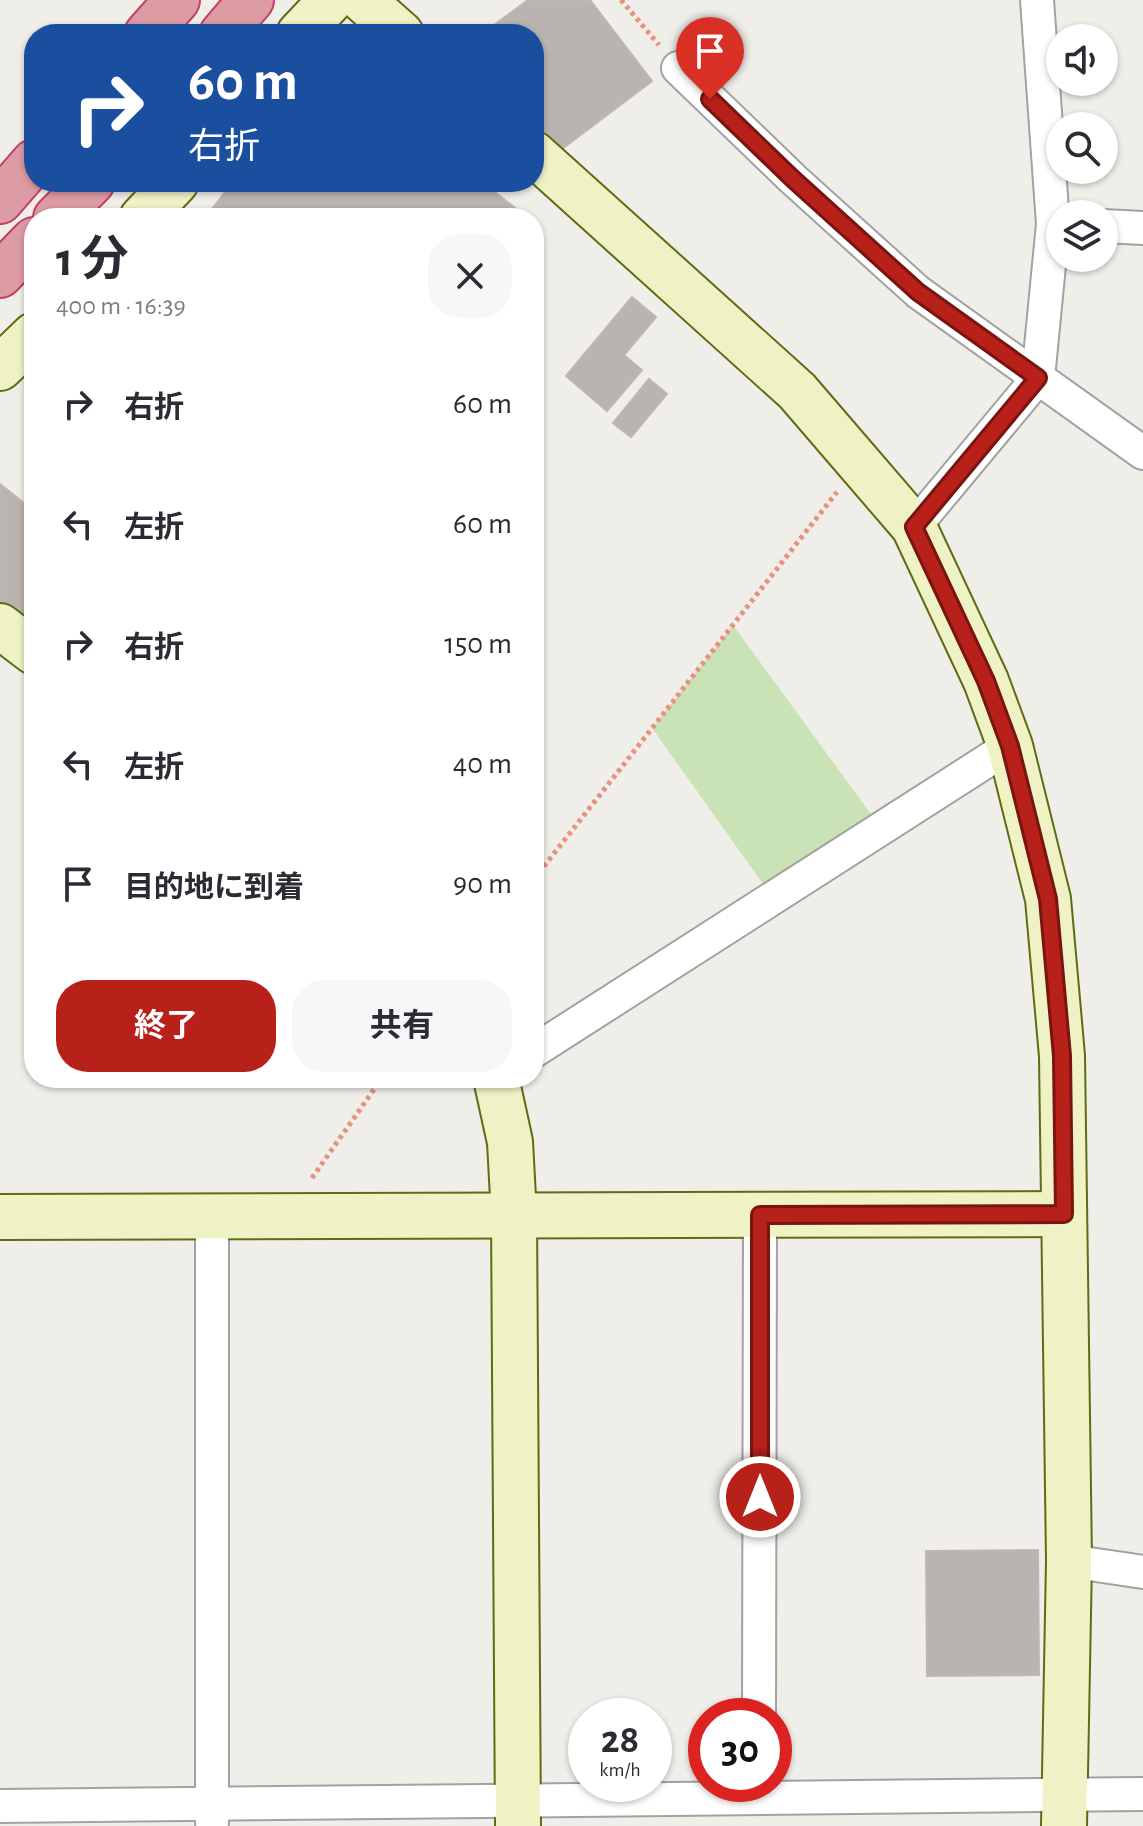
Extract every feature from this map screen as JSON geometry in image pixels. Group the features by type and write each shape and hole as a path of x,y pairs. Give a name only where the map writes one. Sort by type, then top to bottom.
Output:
{"highway":[{"path":"156,24 177,0"},
{"path":"231,24 251,0"},
{"path":"0,201 24,173"},
{"path":"66,208 82,192"},
{"path":"0,275 24,250"}],"street":[{"path":"308,24 331,0"},
{"path":"363,0 390,24"},
{"path":"1037,0 1055,200"},
{"path":"678,68 793,179 918,292 1143,453"},
{"path":"544,163 797,391 914,527 986,681 1010,746 1048,899 1062,1056 1069,1561 1064,1810"},
{"path":"151,208 167,192"},
{"path":"1118,227 1143,228"},
{"path":"914,527 1038,378 1051,272"},
{"path":"0,368 24,345"},
{"path":"0,626 24,644"},
{"path":"544,1045 1010,746"},
{"path":"498,1088 510,1142 514,1216 518,1813"},
{"path":"0,1217 1064,1214"},
{"path":"759,1698 760,1215"},
{"path":"212,1217 212,1815"},
{"path":"1069,1561 1143,1572"},
{"path":"0,1806 212,1815 518,1813 759,1802 1064,1810 1143,1794"}],"path":[{"path":"621,0 678,68"},
{"path":"544,866 859,463"},
{"path":"286,1215 375,1088"}],"green space":[{"path":"733,625 881,828 773,898 652,728"}],"building":[{"path":"528,0 590,0 652,81 562,149 544,132 544,24 496,24"},
{"path":"225,192 495,192 515,208 213,208"},
{"path":"632,297 656,317 624,355 642,370 607,411 566,376"},
{"path":"649,379 667,394 631,437 613,423"},
{"path":"0,484 24,503 24,621 0,602"},
{"path":"1038,1550 1039,1675 927,1676 926,1551"}],"route":[{"path":"710,99 918,292 1038,378 914,527 986,681 1010,746 1048,899 1062,1056 1064,1214 760,1215 760,1497"}]}
